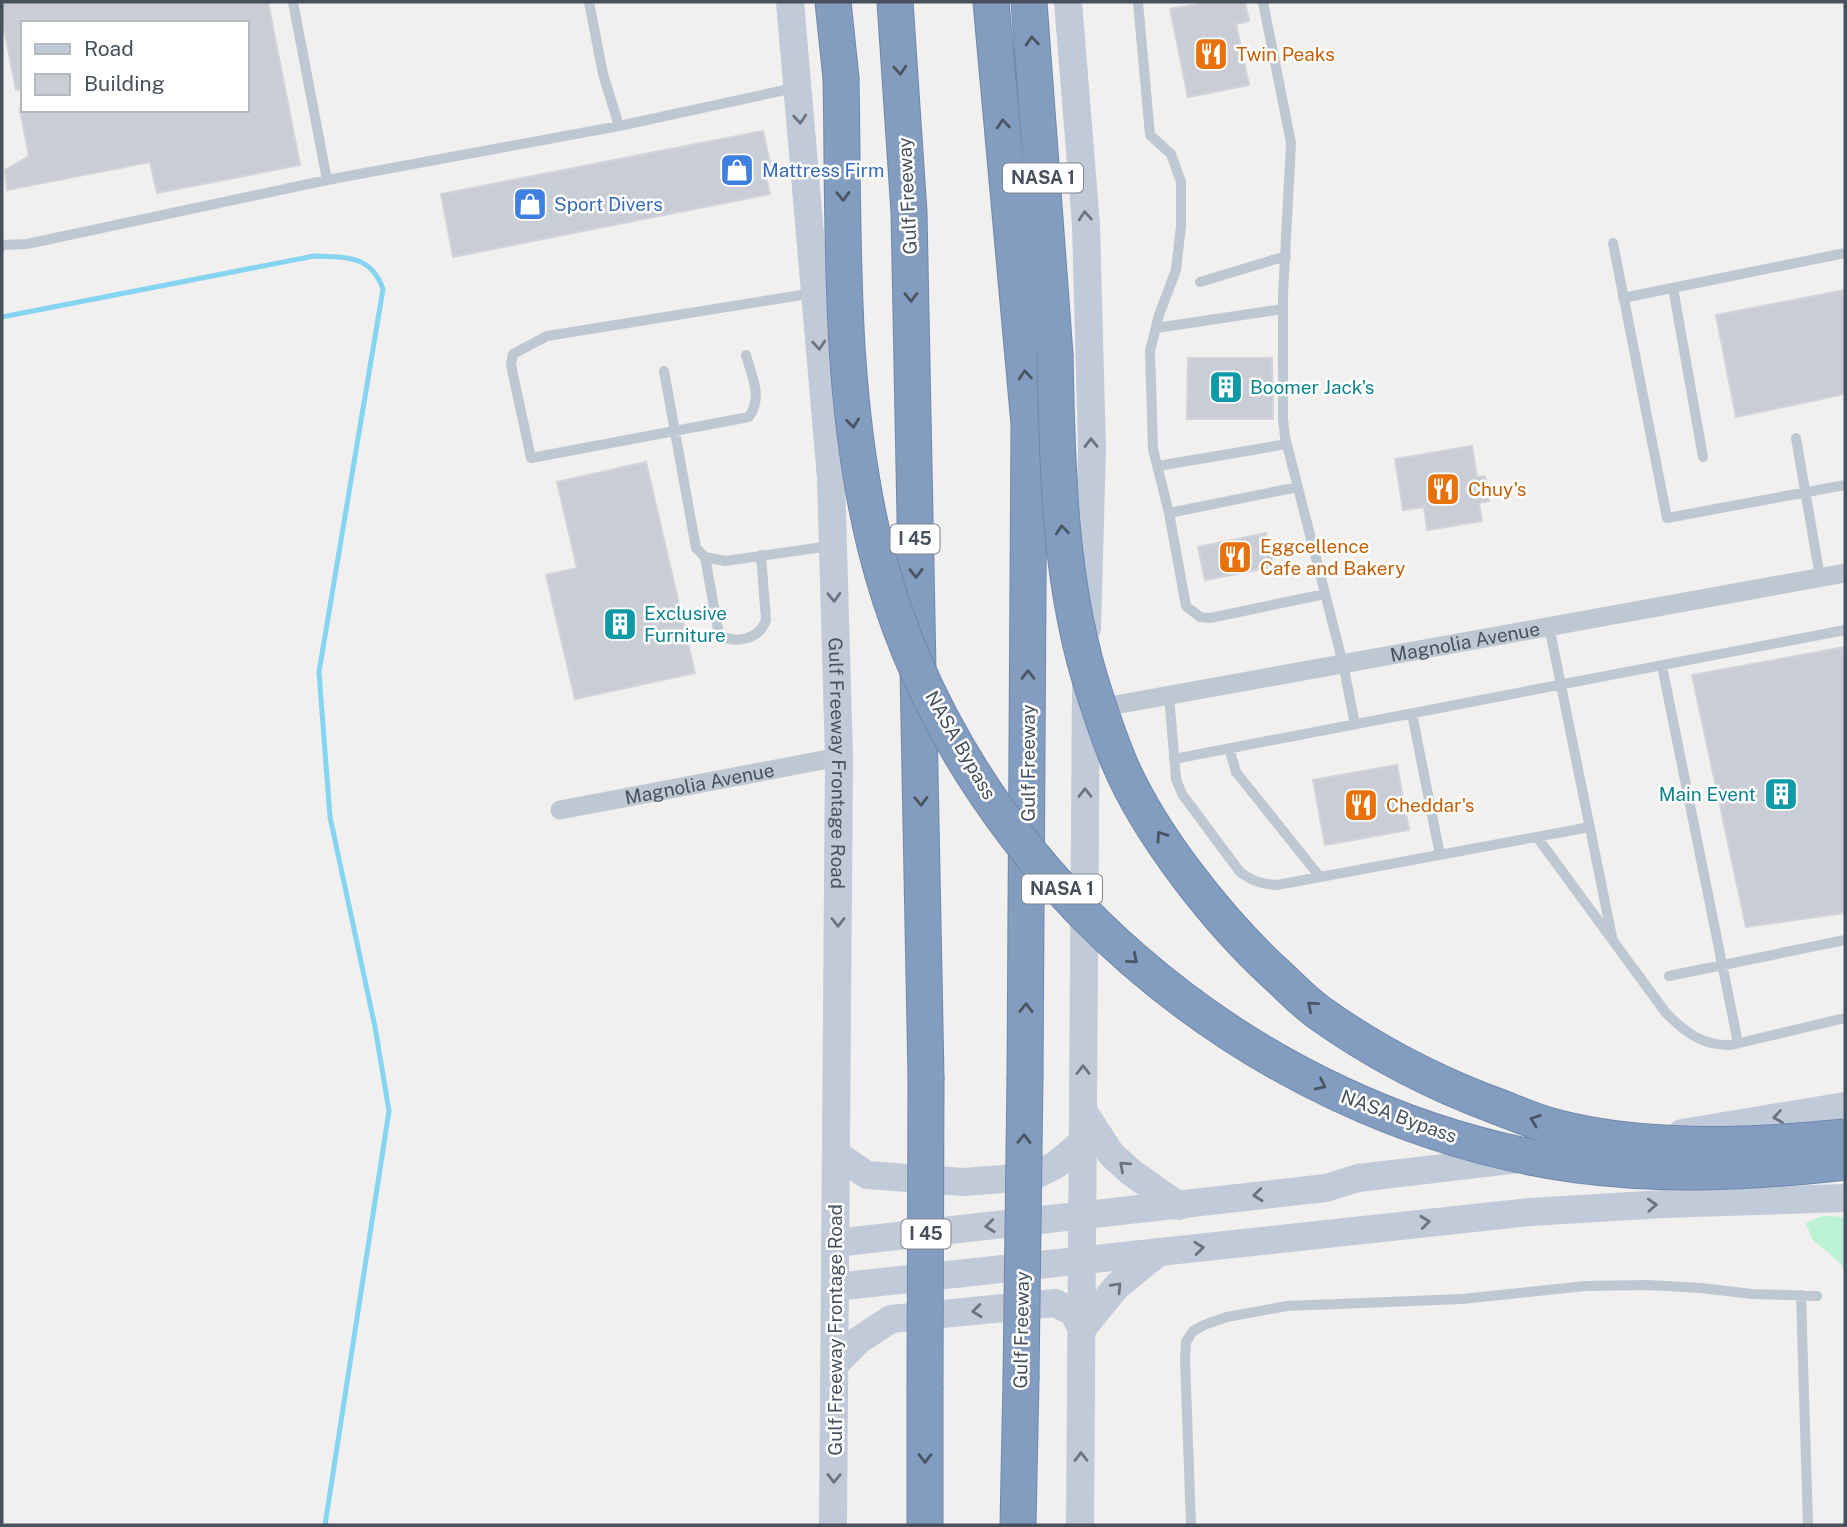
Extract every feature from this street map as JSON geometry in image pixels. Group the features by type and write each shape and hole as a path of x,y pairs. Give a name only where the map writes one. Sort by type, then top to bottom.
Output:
{"highway":[{"name":"NASA Bypass","path":"833,2 841,78 849,388 864,494 876,549 891,599 931,697 985,789 1052,879 1129,956 1171,991 1256,1051 1355,1100 1432,1130 1528,1156 1626,1171 1731,1173 1845,1162"},
{"name":"Gulf Freeway","path":"895,2 909,212 926,1077 925,1525"},
{"name":"Gulf Freeway","path":"991,2 1029,424 1025,1077 1018,1525"},
{"name":"NASA 1","path":"1029,2 1055,354 1057,480 1064,545 1076,620 1093,692 1120,764 1156,829 1207,899 1256,956 1318,1012 1374,1049 1450,1089 1554,1127 1635,1141 1699,1144 1845,1137"}],"main road":[{"name":"Gulf Freeway Frontage Road","path":"790,2 831,478 839,757 833,1525"},
{"path":"1068,2 1086,225 1092,449 1086,710 1080,1525"},
{"name":"NASA Bypass","path":"835,1243 1326,1188 1358,1178 1502,1163 1845,1106"},
{"path":"1083,1111 1111,1154 1132,1173 1179,1206"},
{"path":"836,1154 866,1175 963,1182 1032,1177 1057,1164 1083,1142"},
{"path":"835,1287 1530,1212 1845,1198"},
{"path":"1082,1329 1117,1286 1160,1252"},
{"path":"835,1364 859,1340 891,1319 1055,1303 1073,1312 1082,1329"}],"street":[{"name":"Magnolia Avenue","path":"1086,710 1845,573"},
{"name":"Magnolia Avenue","path":"559,810 839,757"}],"lane":[{"path":"293,2 327,180"},
{"path":"589,2 603,74 619,126"},
{"path":"1138,2 1150,135 1171,154 1181,182 1181,226 1176,270 1150,351 1153,449 1169,513 1186,606 1200,617 1210,618 1325,594"},
{"path":"1263,2 1291,143 1283,309 1283,419 1343,664 1355,724"},
{"path":"2,245 27,244 327,180 619,126 798,87"},
{"path":"1613,243 1667,518 1845,485"},
{"path":"1623,298 1845,254"},
{"path":"1200,282 1286,256"},
{"path":"1673,288 1703,457"},
{"path":"746,355 757,395 755,408 749,417 531,458 511,365 513,354 547,336 815,293"},
{"path":"1156,328 1283,309"},
{"path":"664,371 696,548 705,557 725,561 832,546"},
{"path":"1796,439 1820,577"},
{"path":"1158,466 1287,444"},
{"path":"1169,513 1298,487"},
{"path":"705,557 719,635 728,640 756,636 766,620 761,555"},
{"path":"1549,626 1613,941"},
{"path":"1174,759 1845,630"},
{"path":"1662,666 1738,1043"},
{"path":"1169,695 1176,779 1182,794 1240,872 1250,880 1262,884 1276,885 1590,827"},
{"path":"1412,714 1440,855"},
{"path":"1229,748 1236,772 1320,877"},
{"path":"1537,837 1666,1013 1679,1026 1702,1041 1714,1045 1738,1043 1845,1018"},
{"path":"1669,976 1845,940"},
{"path":"1191,1525 1186,1342 1193,1331 1204,1325 1227,1317 1287,1306 1462,1298 1585,1286 1661,1286 1752,1294 1817,1296"},
{"path":"1801,1295 1808,1525"}],"green space":[{"path":"1822,1216 1845,1217 1845,1271 1838,1261 1812,1239 1806,1223"}],"building":[{"path":"2,2 268,2 300,165 157,193 150,162 7,190 5,170 29,156 20,110 248,112 248,21 21,21 21,89 16,90 2,19"},
{"name":"Twin Peaks","path":"1210,2 1245,2 1249,21 1236,24 1249,85 1188,97 1170,9"},
{"path":"763,131 773,176 766,177 770,194 453,257 441,194"},
{"path":"1845,290 1845,394 1736,417 1716,315"},
{"name":"Boomer Jack's","path":"1188,358 1272,358 1273,419 1187,419"},
{"name":"Chuy's","path":"1472,446 1477,477 1485,476 1489,501 1479,503 1482,521 1427,530 1424,507 1403,510 1395,459"},
{"name":"Exclusive Furniture","path":"646,462 695,673 575,699 546,575 577,568 557,482"},
{"name":"Eggcellence Cafe and Bakery","path":"1266,533 1273,567 1205,580 1198,547"},
{"name":"Main Event","path":"1845,647 1845,913 1746,927 1692,675"},
{"name":"Cheddar's","path":"1397,765 1409,830 1325,845 1313,780"}],"waterway":[{"path":"2,317 314,256 356,260 372,270 383,289 319,672 330,817 375,1027 389,1111 325,1525"}],"place":[{"name":"Twin Peaks","path":"1211,54"},
{"name":"Mattress Firm","path":"737,170"},
{"name":"Sport Divers","path":"530,204"},
{"name":"Boomer Jack's","path":"1226,387"},
{"name":"Chuy's","path":"1443,489"},
{"name":"Eggcellence Cafe and Bakery","path":"1235,557"},
{"name":"Exclusive Furniture","path":"620,624"},
{"name":"Main Event","path":"1781,794"},
{"name":"Cheddar's","path":"1361,805"}]}
